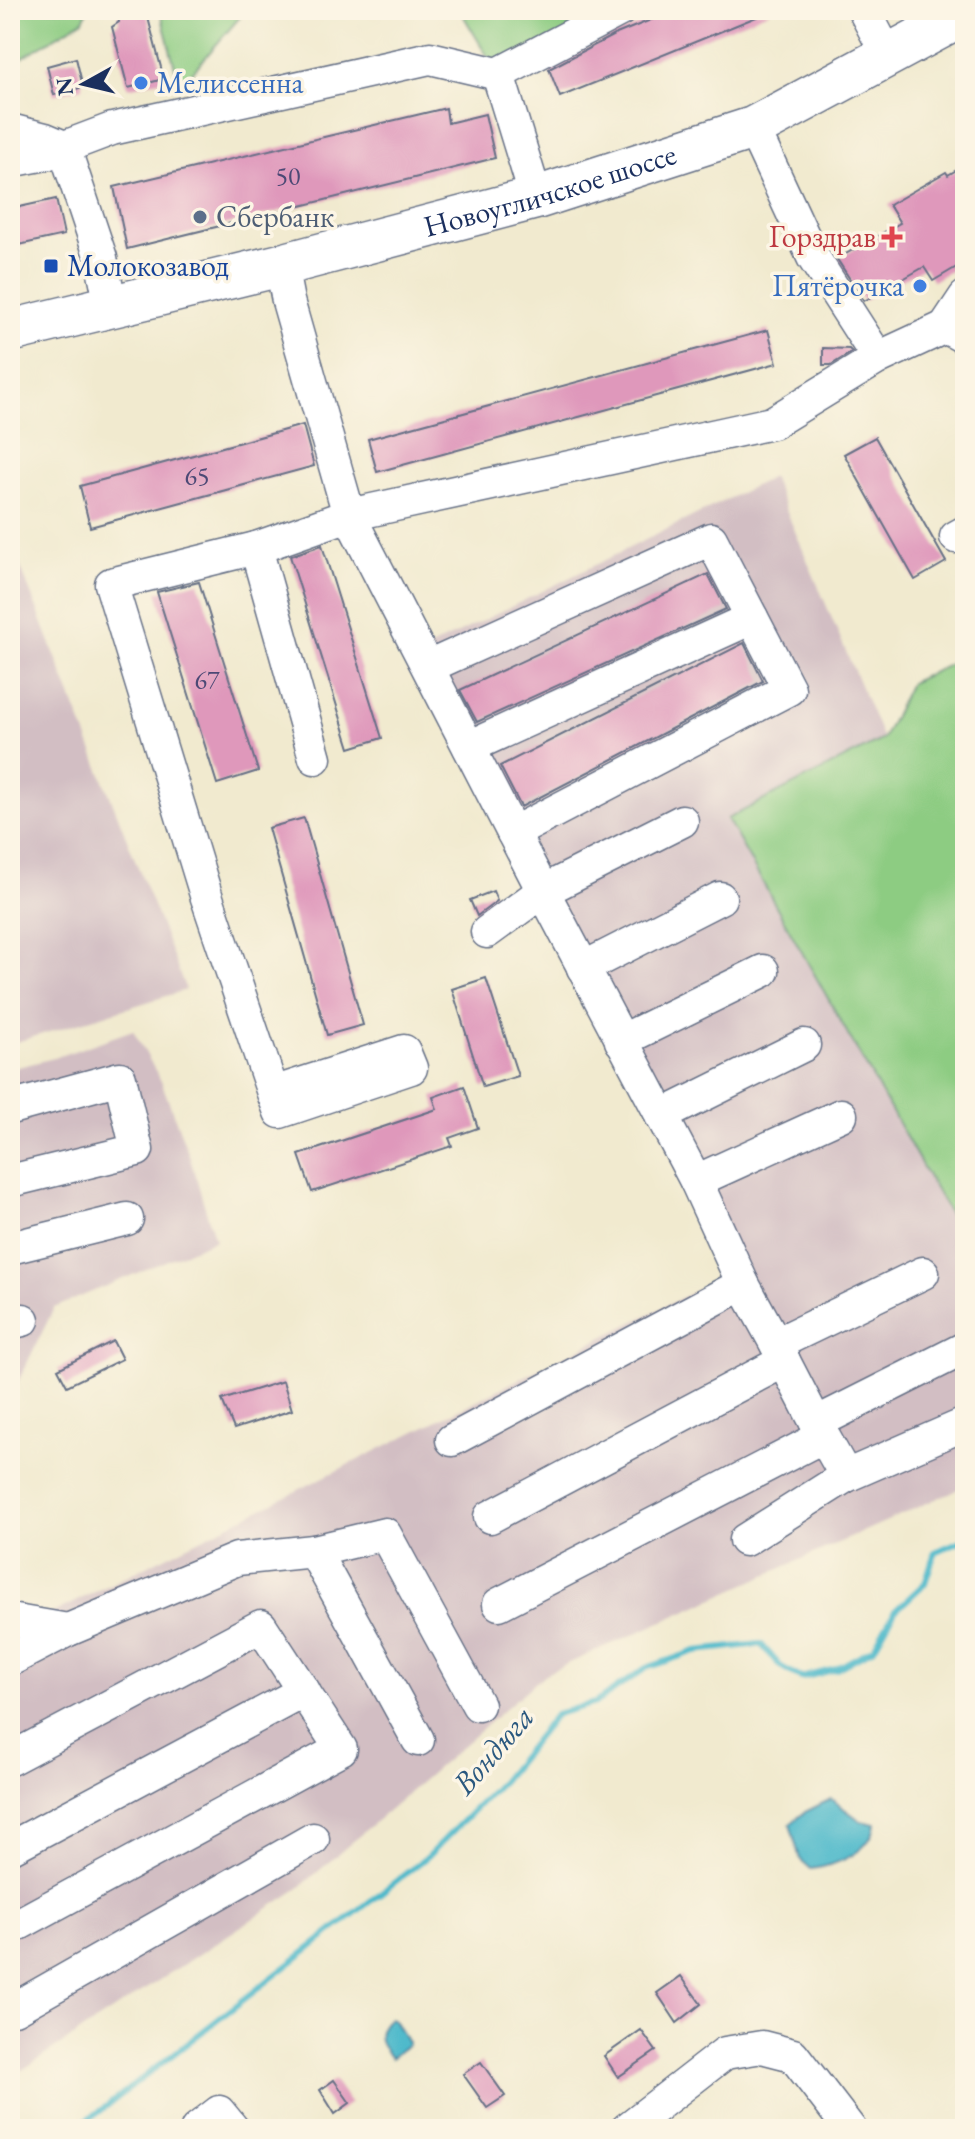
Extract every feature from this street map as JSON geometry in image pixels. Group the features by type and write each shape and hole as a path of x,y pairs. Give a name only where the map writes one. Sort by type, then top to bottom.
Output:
{"main road":[{"name":"Новоугличское шоссе","path":"10,331 281,265 536,198 753,128 888,56 956,15"}],"street":[{"path":"10,161 46,154 112,129 430,58 498,74 620,10"},
{"path":"864,10 888,56"},
{"path":"498,74 536,198"},
{"path":"753,128 813,257 878,358"},
{"path":"10,130 64,147 101,258 111,306"},
{"path":"281,265 288,301 349,515 696,1181 743,1284 846,1476"},
{"path":"273,1093 206,895 111,584 256,548 349,515 772,423 878,358 955,332 965,297"},
{"path":"428,667 711,539 789,689 513,833"},
{"path":"256,548 315,758"},
{"path":"469,747 752,618"},
{"path":"487,932 543,891 682,821"},
{"path":"583,968 720,898"},
{"path":"621,1041 763,971"},
{"path":"661,1116 804,1045"},
{"path":"10,1108 120,1078 137,1150 10,1181"},
{"path":"696,1181 841,1115"},
{"path":"10,1248 127,1219"},
{"path":"490,1517 923,1273"},
{"path":"452,1440 743,1284"},
{"path":"499,1604 965,1348"},
{"path":"745,1540 846,1476 965,1424"},
{"path":"10,1660 68,1630 237,1559 314,1551 385,1534 478,1705"},
{"path":"314,1551 418,1740"},
{"path":"10,1620 68,1630"},
{"path":"10,1759 261,1626 341,1749 10,1929"},
{"path":"10,1848 304,1691"},
{"path":"10,2002 14,2009 313,1839"},
{"path":"627,2129 725,2053 762,2047 793,2055 850,2129"},
{"path":"197,2129 219,2112 233,2129"}],"shaded area":[{"path":"772,477 883,739 727,820 965,1242 965,1486 545,1674 298,1889 10,2078 10,1642 47,1616 735,1271 414,655"},
{"path":"10,540 186,990 10,1044"},
{"path":"133,1030 161,1081 189,1155 215,1240 54,1308 10,1398 10,1069 54,1058"}],"green space":[{"path":"10,10 88,10 83,20 10,65"},
{"path":"160,10 246,10 180,87"},
{"path":"460,10 620,10 498,74"},
{"path":"965,657 965,1242 727,819 883,739 910,683"}],"water":[{"path":"831,1799 861,1821 875,1824 860,1850 831,1865 811,1869 800,1859 790,1824 805,1812"},
{"path":"389,2018 394,2020 408,2044 391,2058 383,2048 379,2033"}],"building":[{"path":"146,10 164,79 128,88 112,27 119,22 118,13"},
{"path":"675,10 771,11 560,97 549,69 614,35"},
{"path":"76,58 83,87 54,95 47,66"},
{"path":"446,108 448,123 485,114 495,158 127,249 114,187"},
{"path":"965,165 965,262 933,281 924,267 864,301 837,259 900,223 889,205 946,172 948,175"},
{"path":"56,199 64,235 10,247 10,209"},
{"path":"768,330 777,363 377,472 368,439"},
{"path":"823,348 849,349 852,352 831,365 823,365"},
{"path":"303,425 314,466 90,527 80,486"},
{"path":"875,437 946,562 915,580 844,454"},
{"path":"322,545 382,738 350,748 290,556"},
{"path":"708,574 726,609 477,722 460,690"},
{"path":"199,582 258,771 217,784 157,592"},
{"path":"744,643 763,681 521,807 500,766"},
{"path":"304,818 363,1025 327,1035 268,828"},
{"path":"493,891 497,901 477,916 470,900"},
{"path":"486,978 518,1076 483,1087 452,989"},
{"path":"464,1086 478,1128 449,1138 452,1146 312,1192 299,1155 437,1109 433,1097"},
{"path":"113,1341 122,1359 67,1386 58,1369"},
{"path":"283,1381 292,1410 234,1429 222,1400"},
{"path":"681,1976 701,2004 677,2023 657,1993"},
{"path":"641,2030 656,2051 618,2077 604,2056"},
{"path":"481,2062 505,2096 487,2108 463,2074"},
{"path":"334,2080 350,2103 335,2114 320,2090"}],"waterway":[{"name":"Вондюга","path":"73,2129 427,1857 502,1781 556,1714 595,1703 646,1668 696,1651 761,1644 780,1666 801,1678 836,1669 874,1648 895,1611 925,1583 935,1552 965,1539"}],"place":[{"name":"Мелиссенна","path":"141,83"},
{"name":"Сбербанк","path":"200,217"},
{"name":"Горздрав","path":"892,237"},
{"name":"Молокозавод","path":"51,266"},
{"name":"Пятёрочка","path":"920,286"}]}
